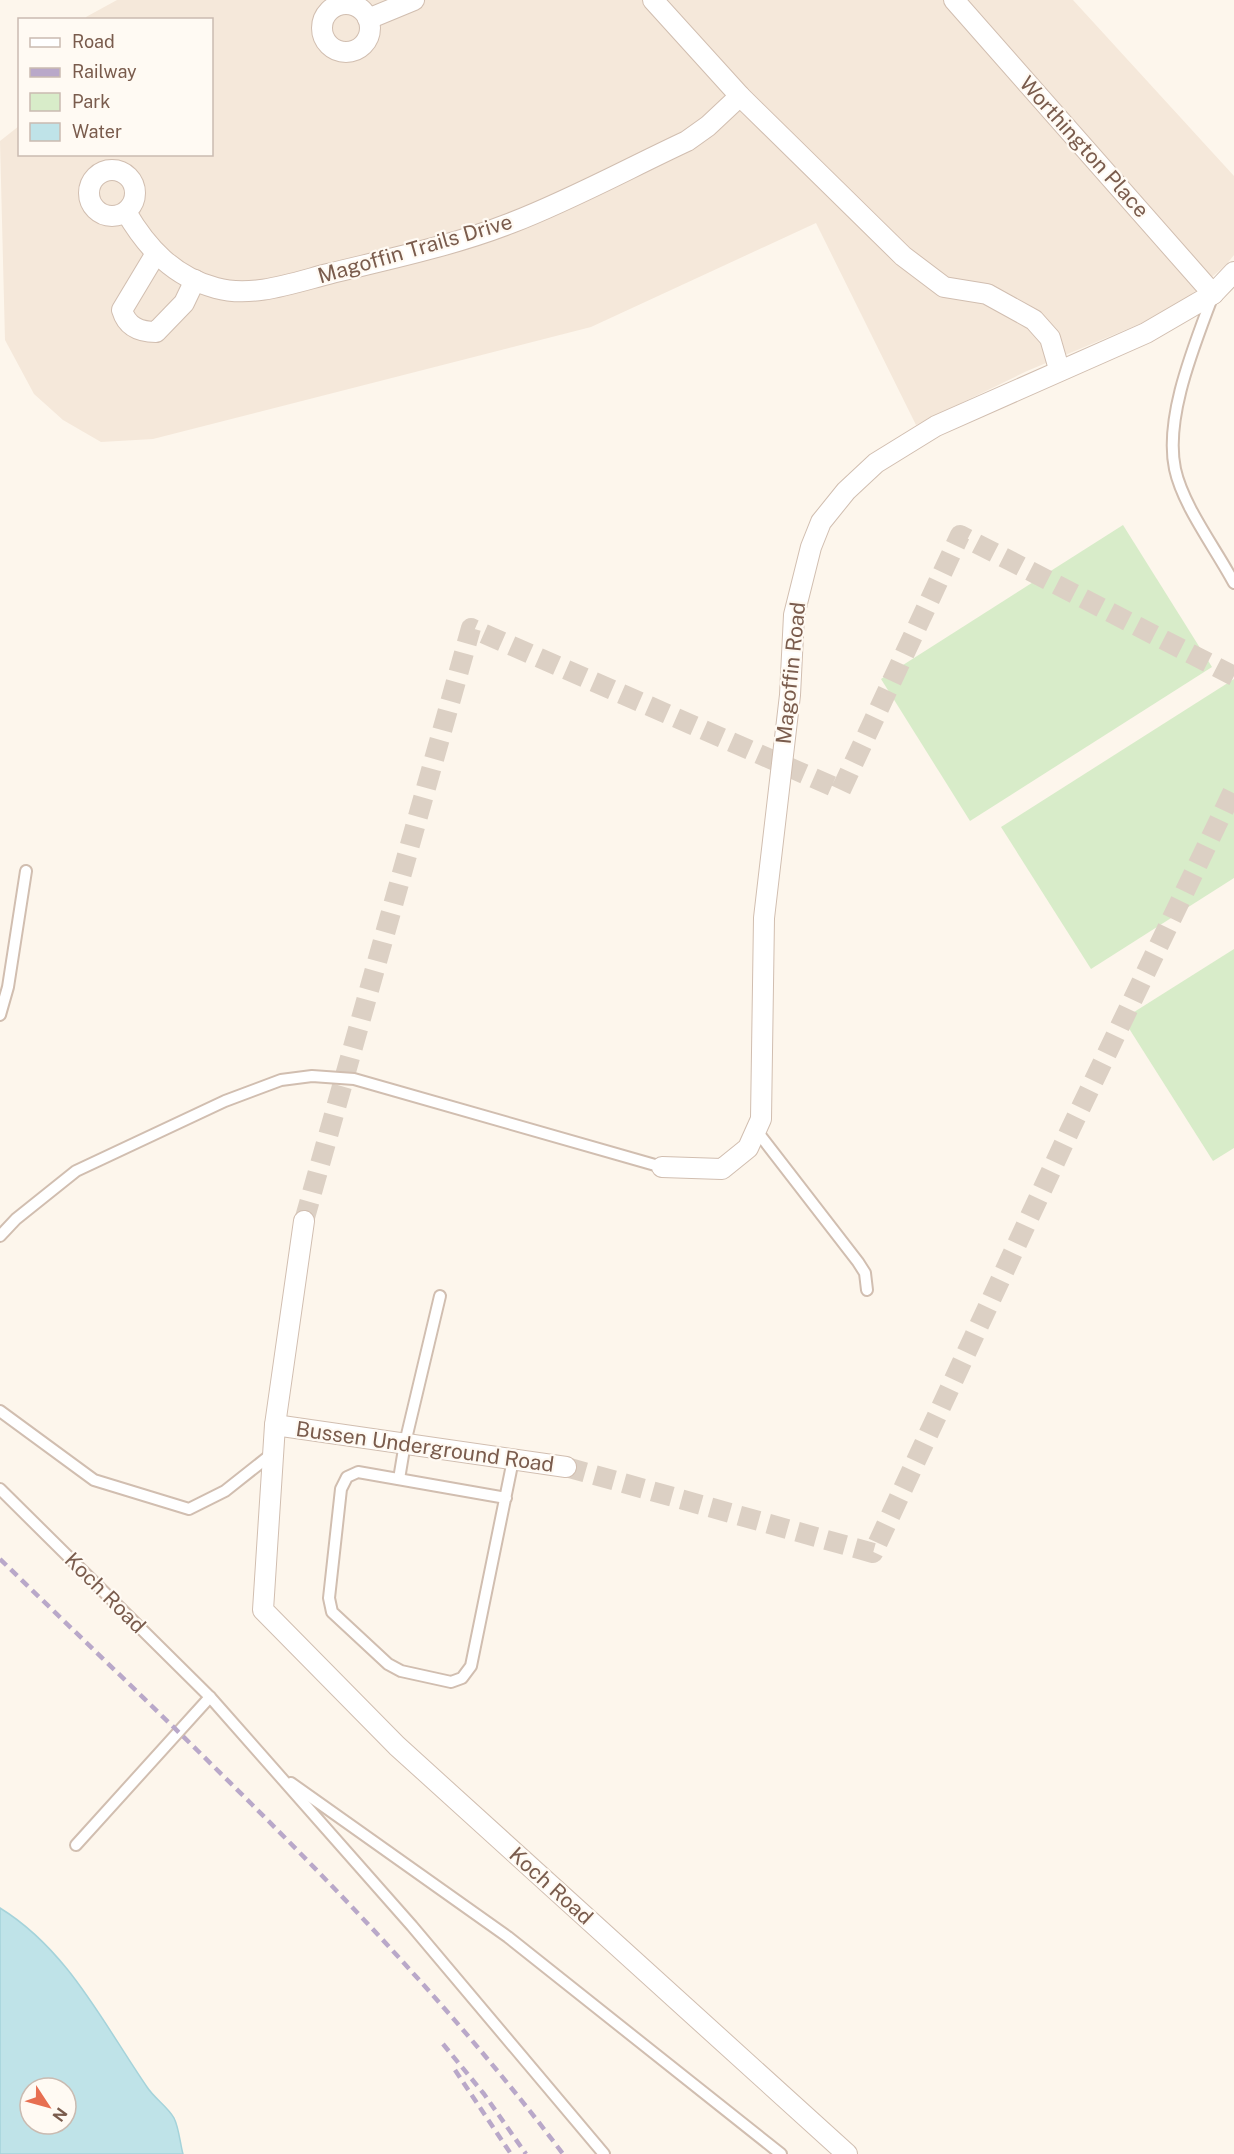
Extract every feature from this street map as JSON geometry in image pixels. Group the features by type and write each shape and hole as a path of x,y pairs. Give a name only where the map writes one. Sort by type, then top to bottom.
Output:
{"street":[{"path":"368,19 414,0"},
{"path":"653,0 740,96 903,256 944,287 987,294 1034,320 1050,338 1059,369"},
{"name":"Worthington Place","path":"954,0 1213,294"},
{"name":"Magoffin Trails Drive","path":"126,212 155,255 195,280 234,291 265,289 471,237 513,222 687,141 708,126 740,96"},
{"path":"155,255 123,310 125,319 132,326 144,332 156,332 184,303 195,280"},
{"name":"Magoffin Road","path":"662,1167 723,1169 748,1148 761,1119 764,918 790,695 794,615 811,547 822,522 846,490 876,463 936,426 1059,369 1146,333 1213,294 1234,272"},
{"name":"Bussen Underground Road","path":"304,1221 275,1425 566,1467"},
{"path":"274,1453 275,1425"},
{"name":"Koch Road","path":"274,1453 263,1610 397,1746 847,2154"}],"lane":[{"path":"1213,294 1185,379 1172,447 1175,471 1188,502 1234,583"},
{"path":"0,1015 8,987 26,871"},
{"path":"0,1236 16,1219 76,1171 225,1101 281,1080 312,1076 354,1079 662,1167"},
{"path":"756,1130 858,1262 865,1273 867,1290"},
{"path":"399,1479 405,1443 440,1296"},
{"path":"0,1411 94,1480 189,1509 225,1491 274,1453"},
{"path":"506,1498 358,1472 347,1477 341,1489 328,1598 332,1612 388,1664 401,1671 451,1682 462,1678 471,1666 506,1498 513,1460"},
{"name":"Koch Road","path":"0,1490 210,1697 276,1772"},
{"path":"76,1845 210,1697"},
{"path":"276,1772 412,1926 604,2154"},
{"path":"276,1772 508,1936 781,2154"}],"shaded area":[{"path":"117,0 1073,0 1234,176 1234,255 1226,265 1173,310 1027,371 916,425 816,223 591,327 153,439 101,442 63,420 34,394 5,340 0,141 18,127 18,156 213,156 213,18 86,17"}],"green space":[{"path":"1123,525 1212,667 970,821 881,679"},
{"path":"1234,679 1234,878 1091,969 1001,827"},
{"path":"1234,949 1234,1148 1213,1161 1123,1019"}],"water":[{"path":"0,1908 24,1925 65,1966 147,2087 174,2118 183,2154 0,2154"}],"tunnel":[{"path":"304,1221 471,628 841,790 960,535 1234,676"},
{"path":"566,1467 873,1553 1071,1128 1234,789"}],"railway":[{"path":"0,1559 221,1773 364,1920 500,2074 563,2154"},
{"path":"443,2044 484,2094 526,2154"},
{"path":"455,2070 511,2154"}]}
